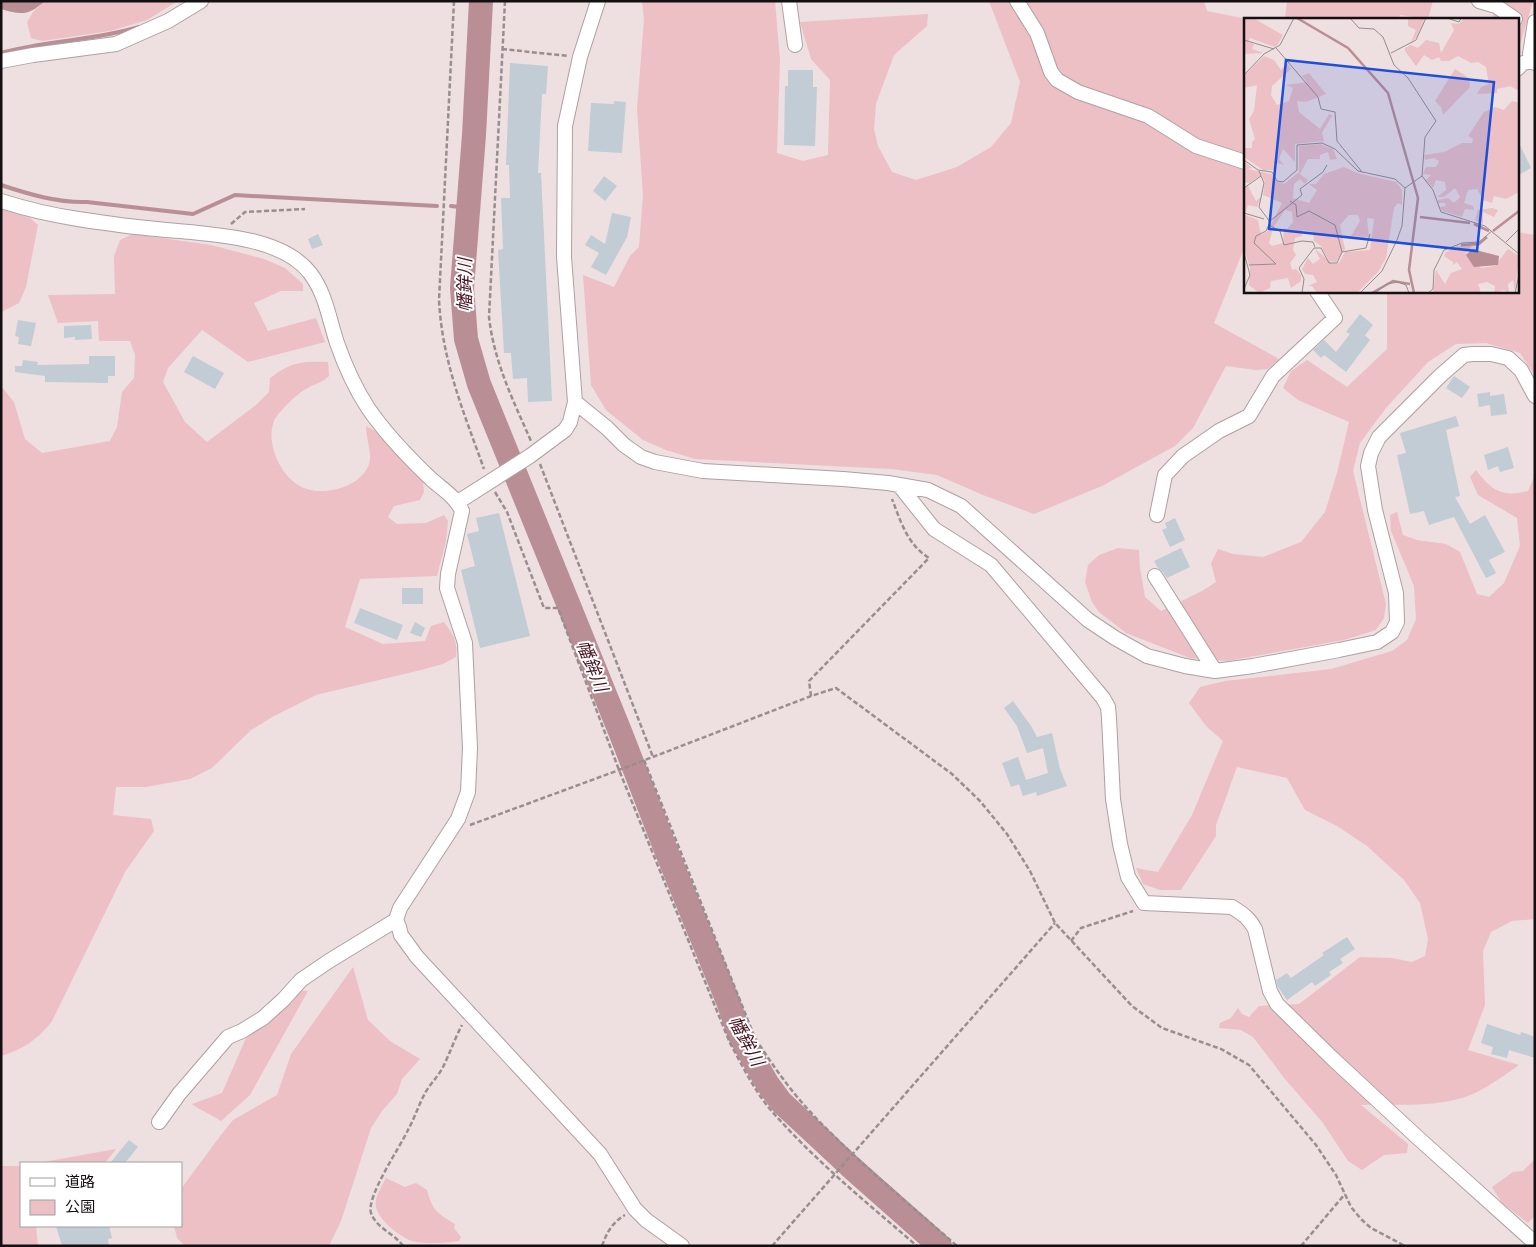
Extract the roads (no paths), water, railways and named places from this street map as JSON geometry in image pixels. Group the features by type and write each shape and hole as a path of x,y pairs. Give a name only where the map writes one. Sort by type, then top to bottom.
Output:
{"street":[{"path":"1,61 116,44 168,21 201,1"},
{"path":"458,502 533,454 565,430 570,422 575,402 564,257 565,126 580,57 598,1"},
{"path":"789,1 795,45"},
{"path":"1017,1 1037,33 1051,72 1056,80 1078,92 1148,116 1196,146 1244,162"},
{"path":"1479,1 1496,6 1513,18"},
{"path":"1518,21 1526,27 1534,26 1530,54 1534,62 1523,63 1518,68"},
{"path":"1,200 28,209 78,219 222,235 257,242 292,257 308,271 322,294 342,358 369,408 389,434 430,478 458,502 462,511 448,574 447,588 465,643 470,748 468,792 463,809 450,832 420,874 400,908 396,920 401,935 418,957 600,1154 635,1209 646,1220 682,1246"},
{"path":"1157,515 1165,475 1182,456 1219,431 1248,416 1274,376 1335,318 1318,292"},
{"path":"575,402 607,428 624,446 641,457 655,462 703,471 844,479 894,484 928,490 961,506 1088,620 1115,638 1147,656 1185,666 1215,671 1244,668 1377,642 1392,632 1397,622 1396,593 1375,510 1368,466 1371,453 1379,437 1440,376 1464,355 1491,354 1508,358 1521,370 1535,396"},
{"path":"894,484 934,529 991,565 1103,698 1108,708 1113,799 1120,844 1128,877 1144,903 1232,907 1245,915 1255,929 1270,991 1277,1004 1417,1137 1535,1243"},
{"path":"1155,576 1215,671"},
{"path":"159,1122 178,1094 228,1037 263,1018 301,980 396,920"}],"waterway":[{"name":"幡鉾川","path":"481,1 474,135 462,288 466,339 479,384 621,734 740,1036 767,1083 781,1102 940,1246"},
{"path":"1,53 35,45 122,32 139,27"},
{"path":"1,185 32,195 54,199 193,214 235,195 437,206"},
{"path":"451,206 468,208"}]}
